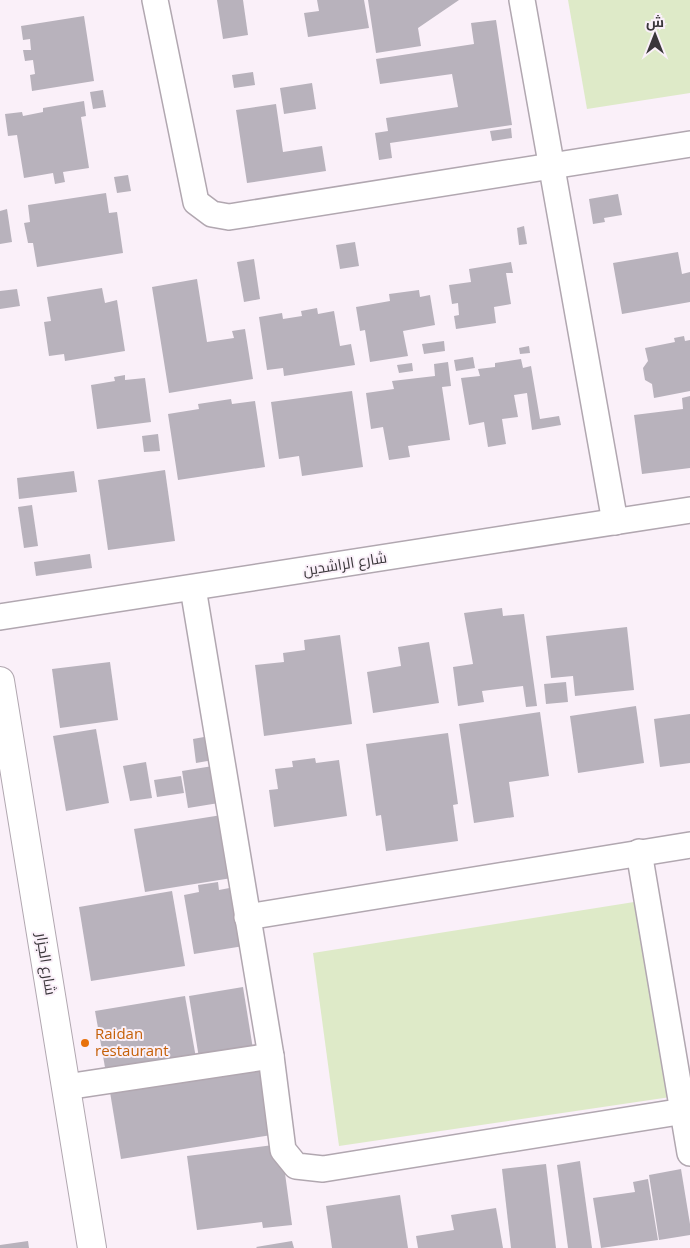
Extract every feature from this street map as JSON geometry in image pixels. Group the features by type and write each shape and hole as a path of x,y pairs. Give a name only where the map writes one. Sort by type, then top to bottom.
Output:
{"street":[{"path":"155,0 196,202 212,214 229,217 690,144"},
{"path":"522,0 615,522"},
{"name":"شارع الراشدين","path":"0,617 690,510"},
{"path":"193,588 271,1056 283,1150 296,1166 323,1169 686,1110"},
{"name":"شارع الجزار","path":"0,681 92,1248"},
{"path":"247,917 690,845"},
{"path":"639,852 686,1110 690,1153"},
{"path":"66,1087 271,1056"}],"green space":[{"path":"568,0 690,0 690,93 587,109"},
{"path":"653,899 684,1095 339,1146 313,953"}],"building":[{"path":"217,0 243,0 248,35 223,39"},
{"path":"317,0 364,0 369,28 308,37 304,13 319,11"},
{"path":"368,0 459,0 418,28 421,46 376,53"},
{"path":"84,16 94,81 32,91 30,75 35,74 33,60 25,61 23,50 31,50 30,39 23,40 21,26"},
{"path":"496,20 512,125 390,143 392,158 379,160 375,133 388,131 386,118 458,107 452,74 380,84 376,59 474,44 471,23"},
{"path":"253,72 255,85 234,88 232,75"},
{"path":"312,83 316,109 284,114 280,88"},
{"path":"103,90 106,107 93,109 90,92"},
{"path":"84,101 86,116 81,117 89,168 63,172 65,182 55,184 53,173 24,178 17,135 8,136 5,114 22,112 23,116 43,112 43,108"},
{"path":"276,104 283,152 322,146 326,171 247,183 236,110"},
{"path":"511,128 512,138 492,141 490,131"},
{"path":"128,175 131,191 117,193 114,177"},
{"path":"106,193 109,213 117,212 123,253 37,267 33,243 28,243 24,223 30,222 28,205"},
{"path":"618,194 622,215 604,218 605,222 593,224 589,199"},
{"path":"7,209 12,242 0,244 0,211"},
{"path":"524,226 527,244 519,245 517,228"},
{"path":"355,242 359,266 340,269 336,245"},
{"path":"678,252 682,274 690,272 690,302 622,314 613,263"},
{"path":"254,259 260,299 244,302 237,262"},
{"path":"511,262 513,273 506,273 511,304 494,307 496,323 456,329 454,316 459,315 458,303 452,304 449,285 471,282 469,269"},
{"path":"197,279 207,342 234,338 232,331 245,329 253,379 169,393 152,287"},
{"path":"102,288 105,303 117,300 125,351 65,361 64,354 49,356 44,322 51,321 47,297"},
{"path":"17,289 20,306 0,309 0,291"},
{"path":"419,290 420,297 430,295 435,325 403,331 408,356 370,362 365,330 360,331 356,307 390,301 389,294"},
{"path":"317,308 318,314 334,311 340,346 351,344 355,365 284,376 283,368 267,370 259,317 282,313 283,319 302,316 301,311"},
{"path":"684,336 685,341 690,340 690,391 654,398 652,384 645,380 643,368 648,361 645,348 675,342 674,338"},
{"path":"444,341 445,351 424,354 422,344"},
{"path":"529,346 530,353 520,354 519,348"},
{"path":"473,357 475,368 456,371 454,360"},
{"path":"521,359 523,368 531,366 540,419 559,416 561,425 532,430 527,393 514,395 518,417 502,419 506,444 488,447 484,422 469,425 461,378 480,376 478,369 495,367 495,363"},
{"path":"448,362 451,386 442,387 450,440 408,446 410,457 389,460 383,427 371,429 366,393 394,389 392,381 435,376 434,364"},
{"path":"412,363 413,371 399,373 397,365"},
{"path":"125,375 125,380 145,378 151,422 97,429 91,385 115,381 114,377"},
{"path":"352,391 363,467 302,476 299,456 279,459 271,402"},
{"path":"690,396 690,468 642,474 634,415 683,409 682,398"},
{"path":"231,399 232,404 255,401 265,467 178,480 168,414 199,409 198,404"},
{"path":"158,434 160,451 144,452 142,436"},
{"path":"165,470 175,541 108,550 98,480"},
{"path":"74,471 77,492 19,499 17,478"},
{"path":"32,505 38,546 24,548 18,507"},
{"path":"90,554 92,568 36,576 34,562"},
{"path":"502,608 503,616 524,614 537,706 526,707 523,686 482,691 484,702 458,706 453,667 473,664 464,613"},
{"path":"627,627 634,690 575,696 573,676 551,678 546,636"},
{"path":"340,635 352,724 264,736 255,665 284,662 283,653 305,650 304,640"},
{"path":"429,642 439,703 373,713 367,672 401,666 398,647"},
{"path":"110,662 118,720 60,728 52,669"},
{"path":"566,682 568,702 546,704 544,684"},
{"path":"636,706 644,763 578,773 570,716"},
{"path":"540,712 549,776 509,782 514,817 474,823 459,724"},
{"path":"690,714 690,763 660,767 654,719"},
{"path":"96,729 109,803 66,811 53,736"},
{"path":"448,733 458,804 453,805 458,841 386,851 381,815 376,816 366,744"},
{"path":"215,735 219,759 196,763 193,739"},
{"path":"315,758 316,763 339,760 347,816 274,827 269,790 278,789 275,769 293,767 292,761"},
{"path":"146,762 152,798 130,801 123,766"},
{"path":"219,765 225,802 188,808 182,771"},
{"path":"181,776 184,793 157,797 154,780"},
{"path":"228,814 238,877 145,892 134,829"},
{"path":"218,882 219,890 240,886 250,945 194,954 184,895 199,892 198,885"},
{"path":"172,891 185,966 91,981 79,907"},
{"path":"243,987 253,1049 199,1058 189,996"},
{"path":"185,996 196,1058 106,1073 95,1011"},
{"path":"266,1060 278,1134 121,1159 109,1086"},
{"path":"281,1144 292,1225 263,1228 262,1222 197,1230 187,1156"},
{"path":"580,1161 592,1248 568,1248 557,1165"},
{"path":"546,1164 556,1248 511,1248 502,1169"},
{"path":"681,1169 690,1235 659,1240 649,1175"},
{"path":"648,1179 658,1240 601,1248 593,1198 635,1192 633,1182"},
{"path":"400,1195 408,1248 332,1248 326,1206"},
{"path":"496,1208 503,1248 418,1248 416,1236 454,1230 451,1215"},
{"path":"28,1241 29,1248 0,1248 0,1245"},
{"path":"292,1241 294,1248 256,1247"}],"place":[{"name":"Raidan restaurant","path":"85,1043"}]}
